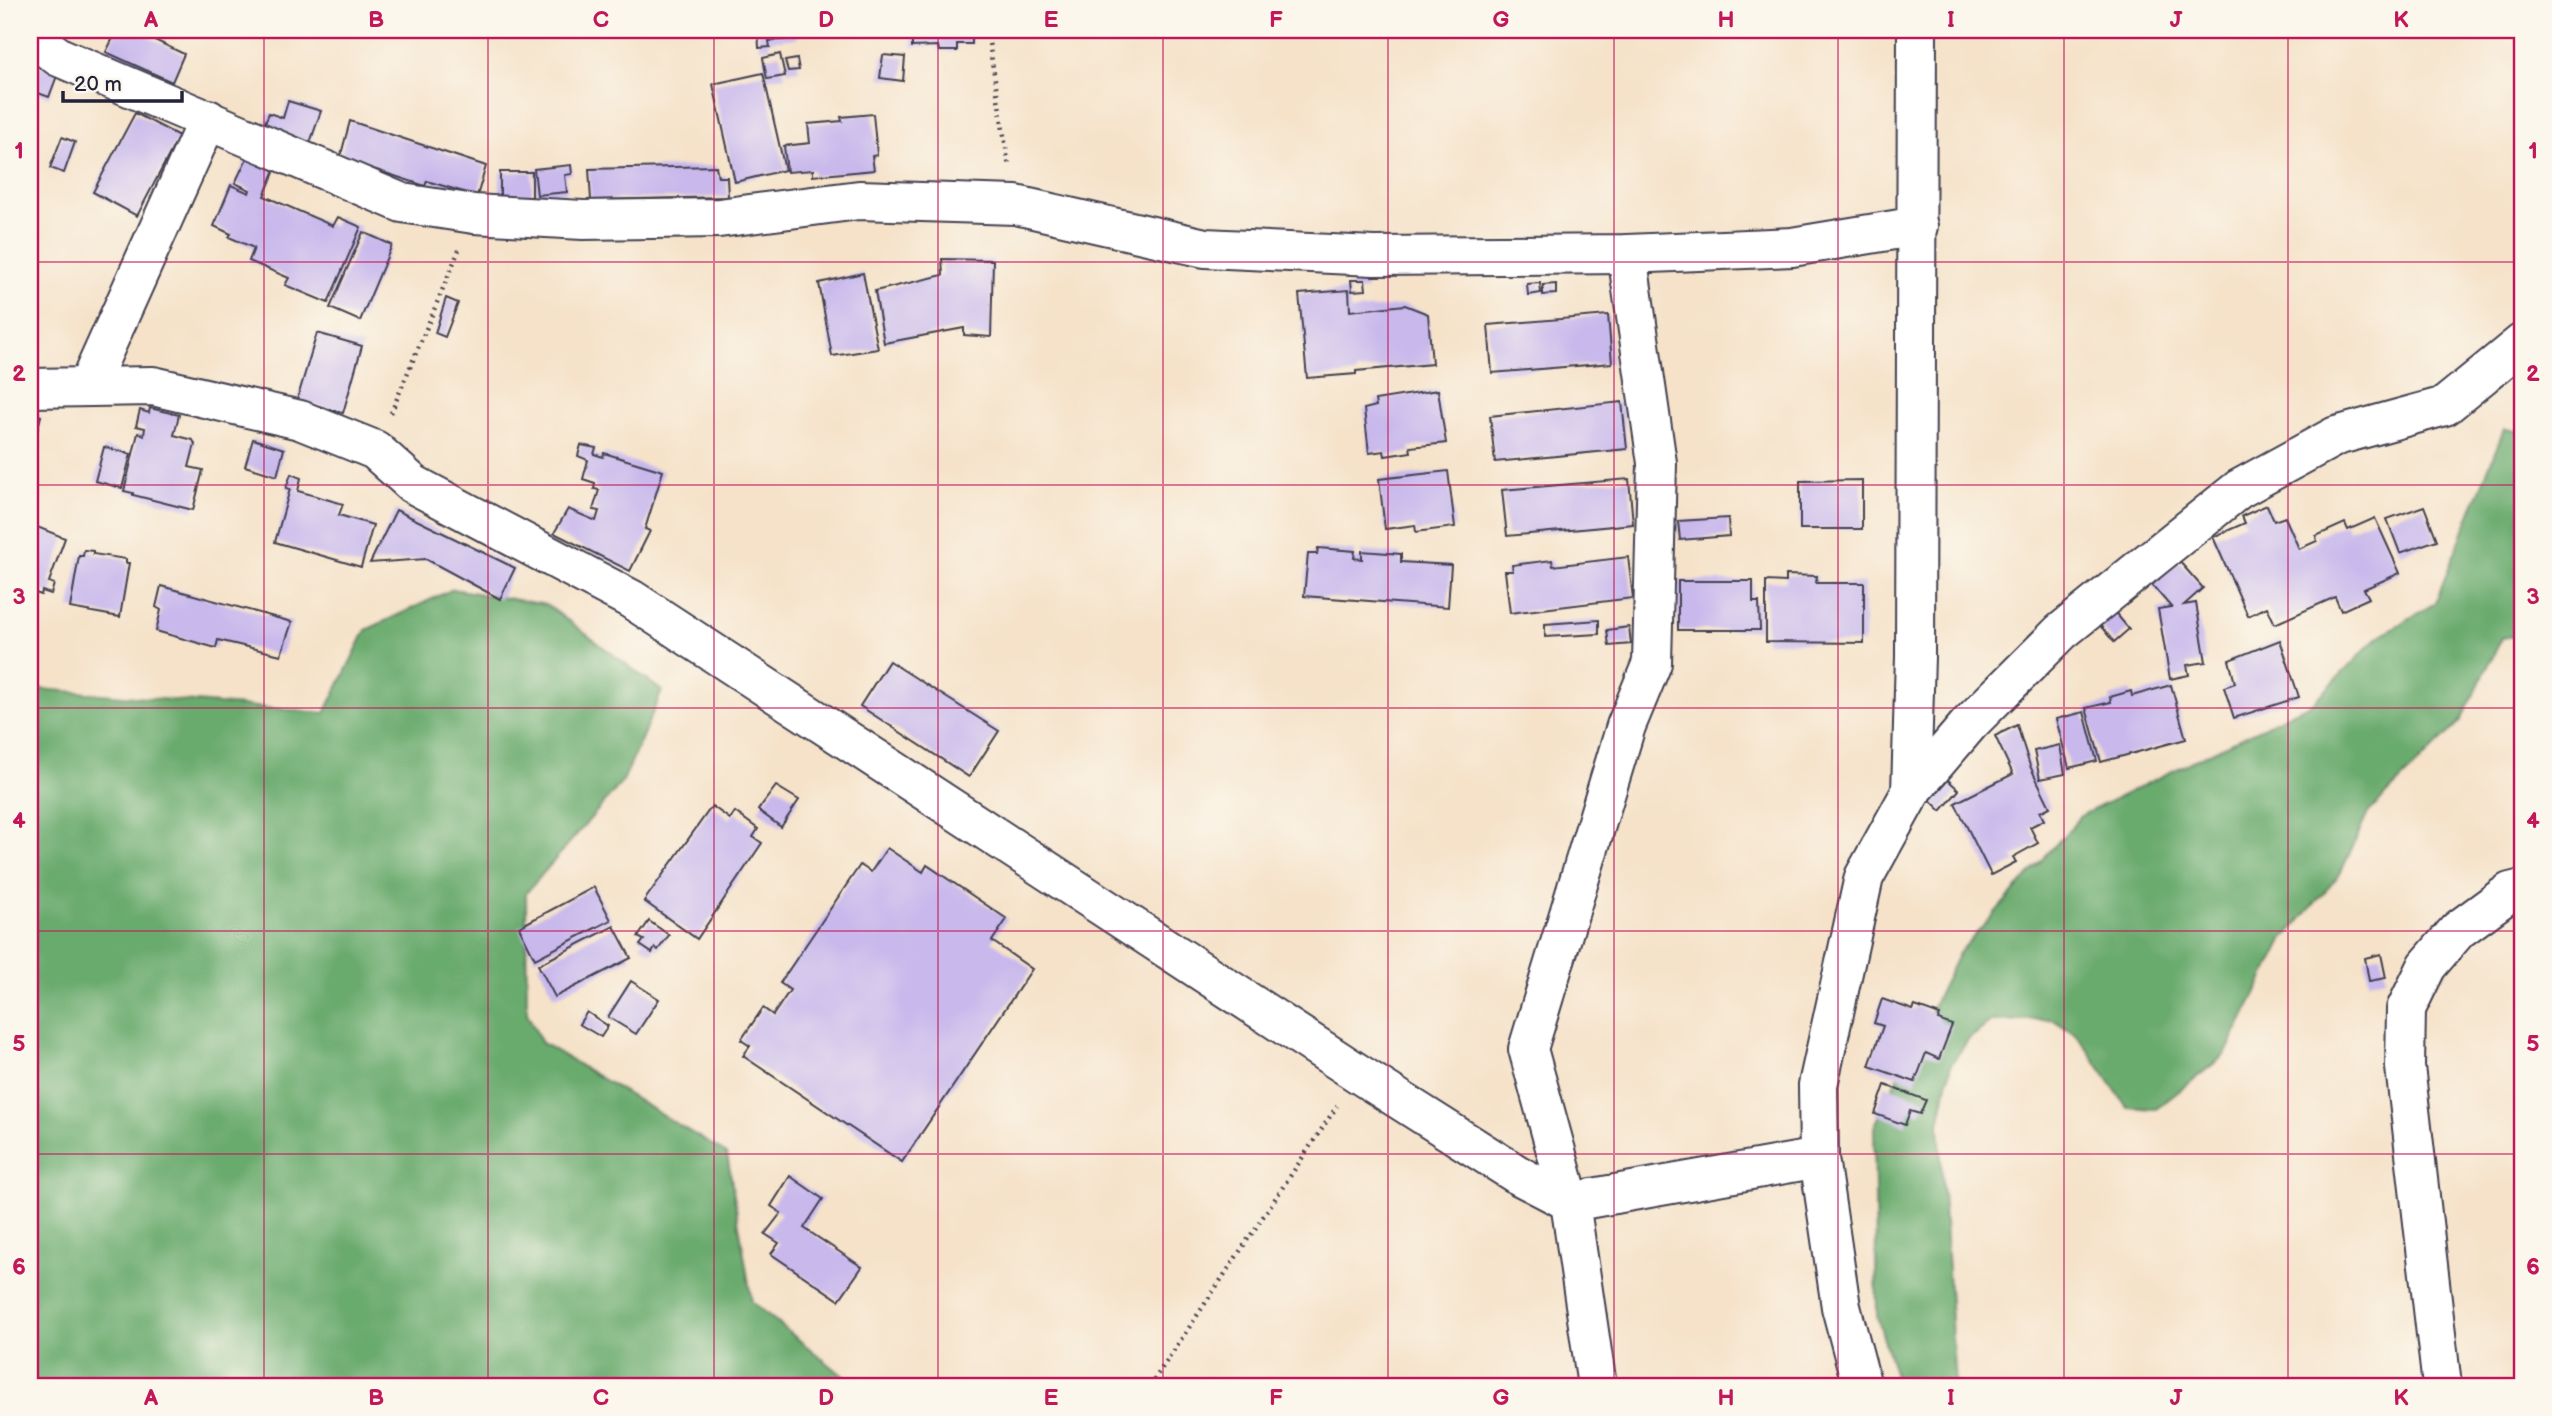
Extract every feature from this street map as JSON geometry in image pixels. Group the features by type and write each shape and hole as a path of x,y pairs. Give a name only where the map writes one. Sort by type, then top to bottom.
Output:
{"street":[{"path":"1911,792 1915,656 1917,30"},
{"path":"30,36 59,57 402,203 474,214 597,220 719,218 859,200 1016,205 1205,248 1374,256 1627,254 1792,247 1918,226"},
{"path":"88,386 208,119"},
{"path":"1597,1386 1570,1202 1528,1049 1626,726 1652,663 1657,463 1627,254"},
{"path":"1862,1386 1840,1307 1819,1158 1818,1085 1864,877 1911,792 1969,724 2061,632 2239,489 2336,436 2445,406 2522,343"},
{"path":"30,388 153,386 300,420 375,450 413,484 631,599 1359,1073 1518,1175 1570,1202 1819,1158"},
{"path":"2442,1386 2405,1067 2406,1009 2427,966 2458,930 2510,892 2522,889"}],"path":[{"path":"987,30 1016,205"},
{"path":"375,450 474,214"},
{"path":"1150,1386 1359,1073"}],"green space":[{"path":"2504,429 2522,431 2522,635 2502,638 2460,722 2368,813 2340,874 2283,940 2225,1055 2156,1109 2127,1107 2078,1036 2052,1019 1992,1021 1969,1039 1951,1064 1939,1124 1955,1386 1898,1386 1877,1316 1874,1127 1959,953 2082,815 2314,702 2378,637 2435,603"},
{"path":"453,589 547,605 662,691 623,781 526,893 527,1013 541,1042 727,1154 752,1302 856,1386 30,1386 30,688 325,713 366,630"}],"building":[{"path":"117,30 134,30 184,54 172,82 106,52"},
{"path":"758,30 797,30 798,38 769,41 770,47 759,48"},
{"path":"912,30 972,30 972,44 957,44 957,51 939,51 938,46 912,47"},
{"path":"780,54 785,76 767,79 763,58"},
{"path":"883,55 905,57 903,81 880,78"},
{"path":"797,59 799,70 788,71 785,61"},
{"path":"30,62 58,73 49,97 30,90"},
{"path":"763,73 785,170 735,182 713,84"},
{"path":"288,101 321,111 310,143 264,125 269,113 283,118"},
{"path":"135,113 179,136 137,216 93,192"},
{"path":"873,114 877,155 872,156 874,170 813,176 813,170 787,172 784,146 810,143 808,124 842,121 841,117"},
{"path":"350,121 486,166 477,196 427,181 425,186 340,158"},
{"path":"62,137 75,142 64,173 50,168"},
{"path":"247,158 275,170 264,196 333,226 338,217 361,227 328,303 285,285 289,278 249,261 254,248 229,237 231,234 214,226 231,185 249,193 250,190 235,183"},
{"path":"571,165 572,174 565,175 567,192 537,195 534,169"},
{"path":"716,166 718,177 727,177 728,197 591,200 589,169"},
{"path":"500,172 532,172 532,197 500,197"},
{"path":"363,232 392,245 360,321 330,308"},
{"path":"942,259 993,260 991,337 964,335 964,328 884,343 875,291 943,275"},
{"path":"863,273 878,349 832,356 819,283"},
{"path":"1351,280 1365,280 1366,290 1352,291"},
{"path":"1540,283 1541,293 1528,295 1527,284"},
{"path":"1556,284 1556,294 1543,295 1543,285"},
{"path":"1349,290 1350,311 1405,305 1428,314 1432,364 1307,378 1299,294"},
{"path":"446,298 458,303 445,337 435,333"},
{"path":"1608,315 1612,363 1492,373 1488,325"},
{"path":"317,333 362,346 343,413 297,400"},
{"path":"1438,390 1446,443 1410,447 1411,452 1385,456 1384,451 1369,453 1364,409 1376,406 1375,400"},
{"path":"1622,402 1627,449 1495,462 1490,416"},
{"path":"150,408 179,415 174,435 193,440 195,444 189,467 203,470 193,510 124,491 138,433 144,435 145,428 136,426 140,410 149,413"},
{"path":"30,413 41,416 31,455 30,455"},
{"path":"253,439 284,449 277,476 245,466"},
{"path":"581,445 596,448 594,454 603,457 604,453 663,471 645,529 650,531 630,571 554,533 568,509 596,521 599,511 593,510 599,490 594,489 595,483 583,479 588,460 578,456"},
{"path":"104,447 131,454 122,488 95,481"},
{"path":"1448,471 1455,527 1416,532 1415,525 1385,529 1379,479"},
{"path":"291,474 301,478 298,491 343,504 339,515 373,525 361,567 275,542 290,489 286,488"},
{"path":"1629,479 1633,524 1507,536 1502,490"},
{"path":"1862,480 1862,529 1800,529 1800,481"},
{"path":"2267,505 2274,521 2285,517 2299,549 2317,541 2316,536 2345,523 2348,530 2375,518 2400,573 2364,589 2369,598 2341,611 2335,597 2275,624 2267,607 2248,616 2213,537 2245,523 2242,516"},
{"path":"2424,506 2437,540 2400,553 2387,519"},
{"path":"30,509 34,510 31,515 35,517 32,525 65,538 49,582 54,584 51,594 42,591 41,595 30,591"},
{"path":"396,510 515,568 500,599 426,559 370,563"},
{"path":"1728,518 1729,536 1680,540 1678,521"},
{"path":"1318,548 1355,551 1354,558 1362,559 1362,551 1401,554 1401,562 1451,565 1448,607 1304,596 1308,554 1317,554"},
{"path":"84,550 126,559 126,563 129,563 120,617 70,608 79,556 83,556"},
{"path":"1628,557 1633,598 1510,613 1505,571 1513,571 1512,565 1552,560 1553,566"},
{"path":"2179,561 2203,588 2184,605 2196,603 2206,662 2187,665 2189,675 2170,679 2158,609 2171,607 2152,585"},
{"path":"1786,575 1817,576 1816,583 1864,583 1864,643 1766,642 1766,581 1786,582"},
{"path":"1678,581 1753,581 1753,602 1759,602 1760,630 1678,630"},
{"path":"161,586 292,622 281,655 218,640 216,648 156,631 161,610 156,607"},
{"path":"2113,610 2129,629 2114,642 2098,623"},
{"path":"1599,620 1599,634 1545,637 1545,624"},
{"path":"1629,627 1631,644 1609,646 1607,630"},
{"path":"2280,640 2299,697 2234,718 2224,687 2235,683 2229,660"},
{"path":"889,661 999,731 969,777 860,706"},
{"path":"2171,685 2186,739 2101,762 2086,708 2111,702 2110,697 2131,691 2132,696"},
{"path":"2084,712 2097,761 2069,768 2056,719"},
{"path":"2017,725 2030,766 2050,807 2040,812 2044,820 2030,827 2038,843 2013,857 2016,862 1991,875 1955,803 2013,774 1995,736"},
{"path":"2060,745 2065,774 2040,779 2034,751"},
{"path":"1948,780 1959,790 1941,811 1930,800"},
{"path":"776,786 799,800 781,827 758,810"},
{"path":"712,806 730,819 735,812 758,829 753,837 762,843 697,939 644,901"},
{"path":"887,848 923,872 927,865 1007,919 992,941 1032,969 902,1162 743,1056 750,1046 741,1040 763,1008 773,1015 790,990 780,983 860,865 871,872"},
{"path":"594,887 611,920 535,959 519,927"},
{"path":"649,921 669,935 658,950 655,948 652,953 640,945 644,940 638,937"},
{"path":"614,926 631,958 555,997 538,965"},
{"path":"2381,954 2386,978 2369,981 2365,958"},
{"path":"631,981 659,999 636,1034 608,1017"},
{"path":"1882,999 1913,1010 1915,1006 1940,1015 1938,1020 1952,1025 1939,1059 1926,1053 1915,1082 1869,1066 1883,1026 1874,1023"},
{"path":"587,1012 608,1026 601,1037 579,1024"},
{"path":"1885,1085 1926,1100 1920,1114 1910,1111 1905,1125 1875,1114"},
{"path":"790,1176 823,1199 804,1228 862,1267 839,1300 771,1254 779,1243 765,1234 781,1213 771,1206"}]}
